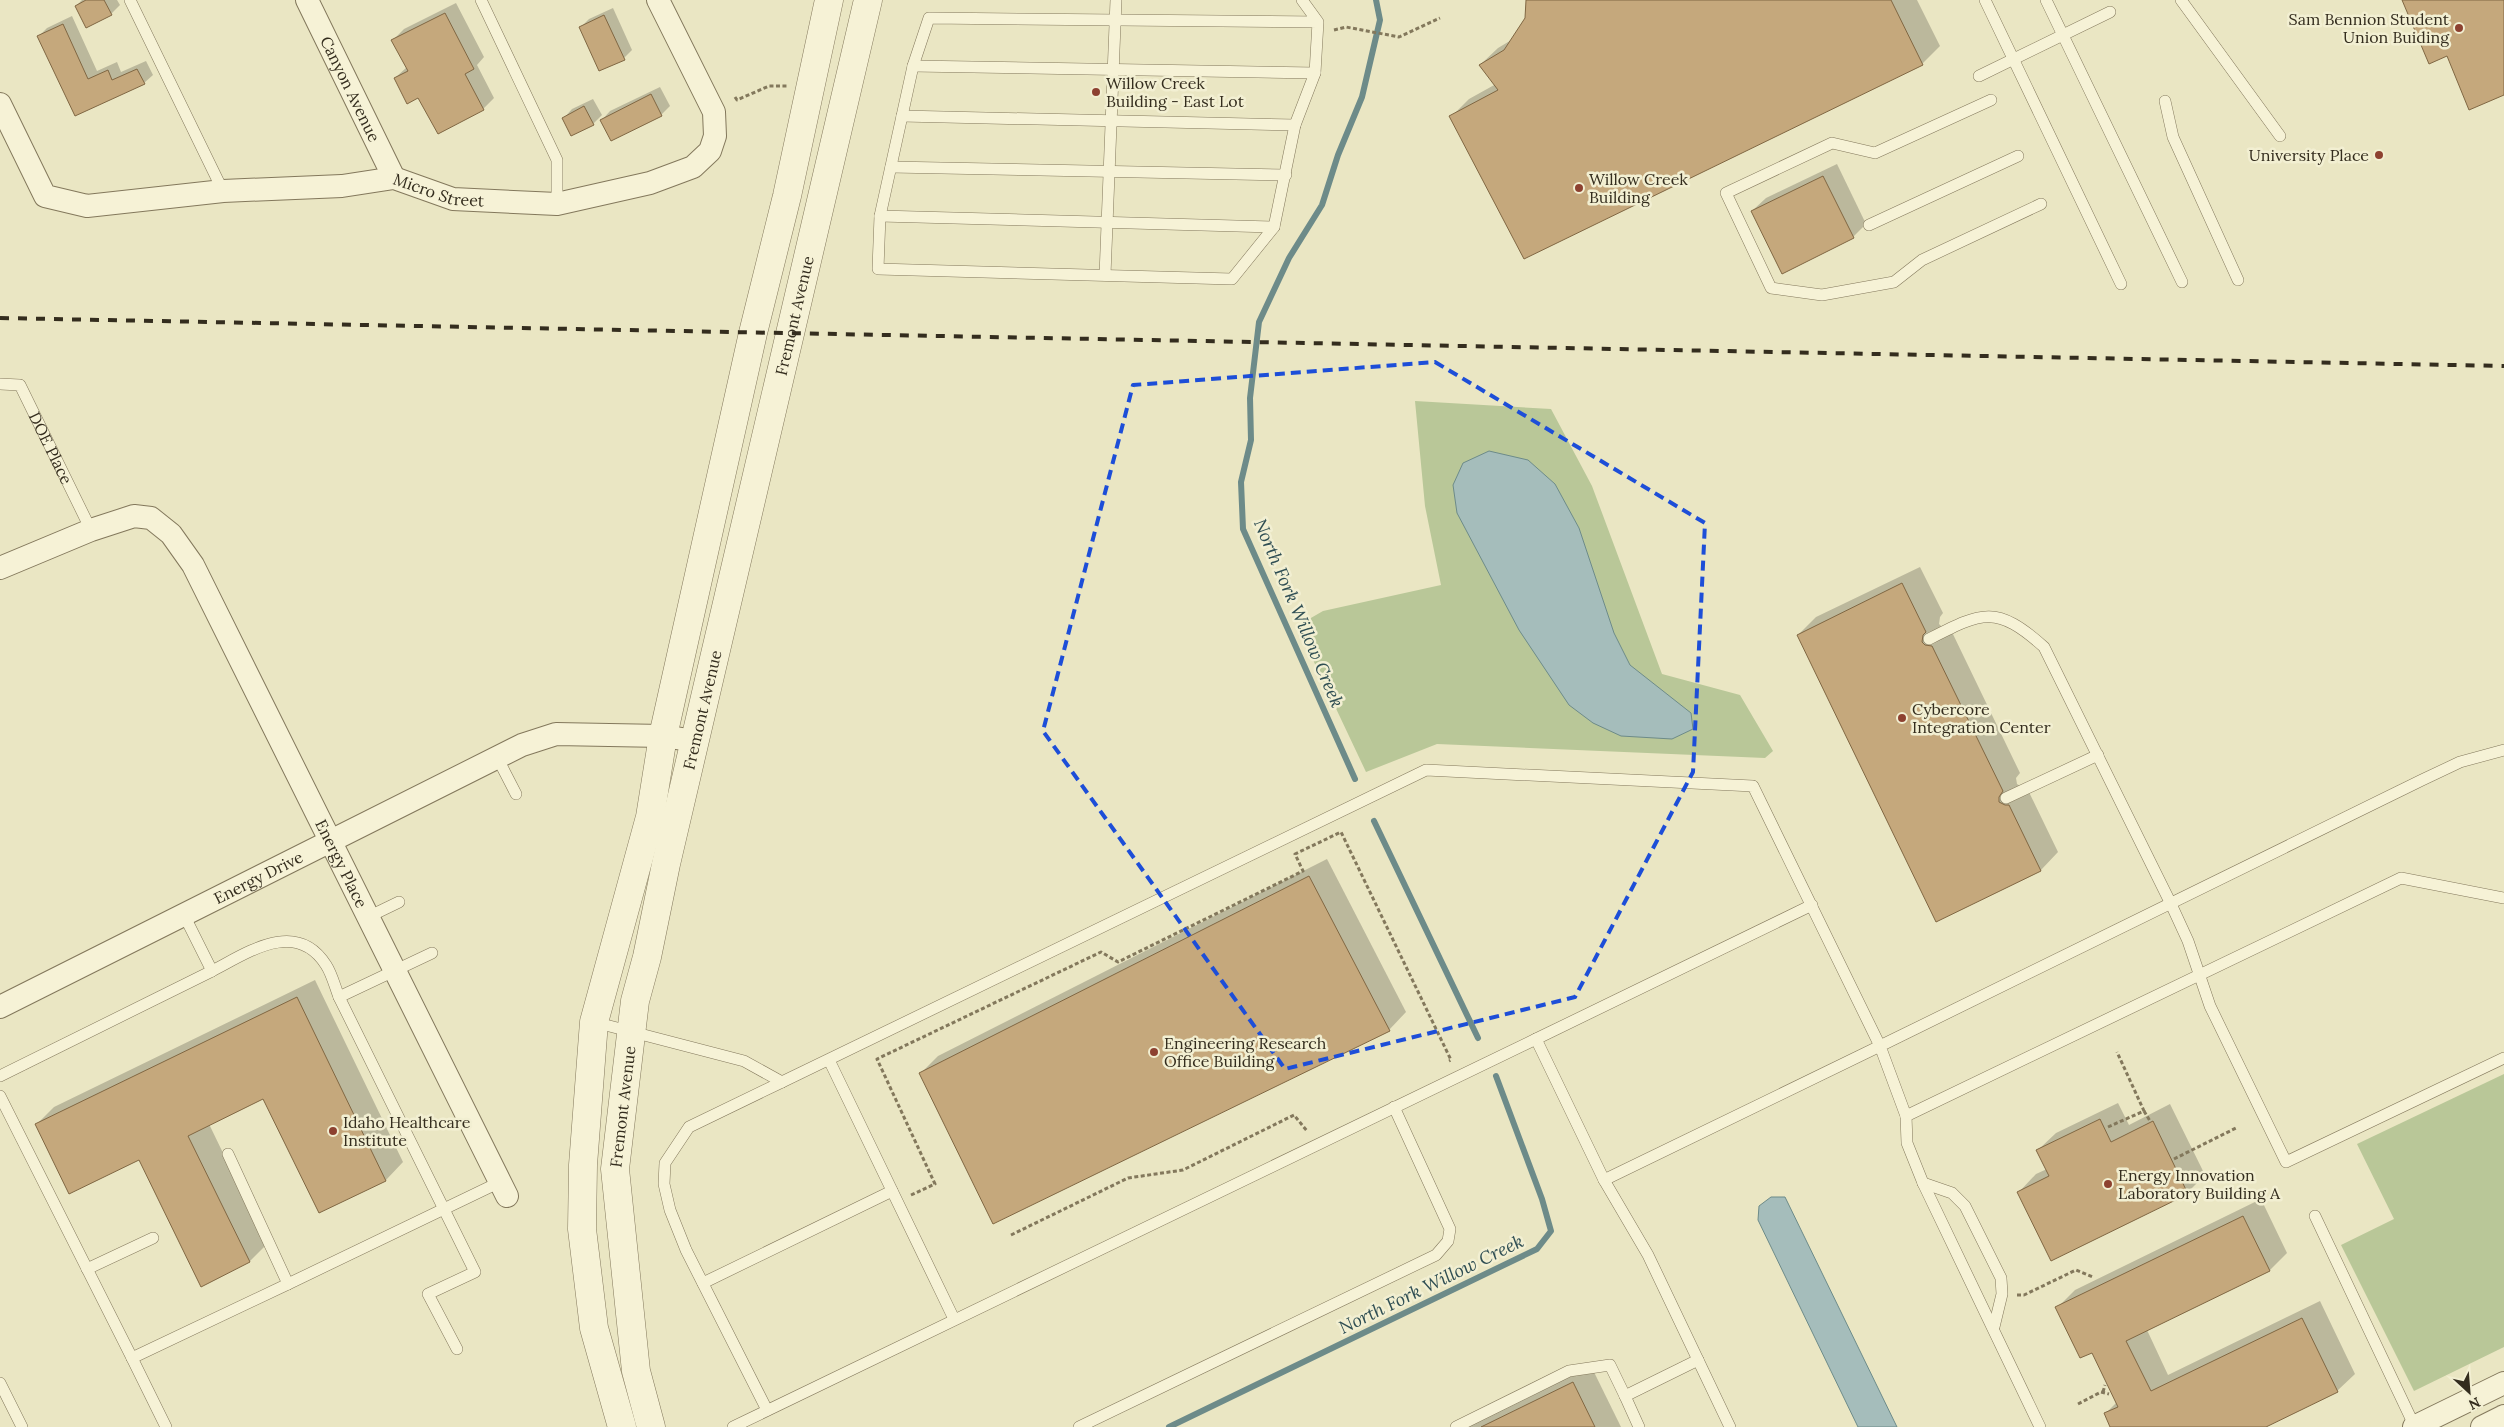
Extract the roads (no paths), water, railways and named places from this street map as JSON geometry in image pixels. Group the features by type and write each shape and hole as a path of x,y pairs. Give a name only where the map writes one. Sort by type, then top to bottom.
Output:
{"street":[{"name":"Canyon Avenue","path":"307,0 394,178"},
{"name":"Micro Street","path":"0,104 44,196 87,206 223,191 342,186 394,178 453,199 557,204 650,183 693,167 710,151 715,136 714,112 658,0"},
{"name":"Fremont Avenue","path":"622,1427 594,1328 582,1229 583,1165 594,1022 650,817 663,736 753,333 789,187 829,0"},
{"name":"Fremont Avenue","path":"651,1427 636,1372 615,1169 635,1001 647,957 666,864 868,0"},
{"name":"Energy Place","path":"91,530 134,516 151,518 171,534 193,565 503,1189"},
{"path":"0,568 91,530"},
{"name":"Energy Drive","path":"0,1007 522,745 556,734 663,736 695,741"},
{"path":"2415,1427 2504,1383"},
{"path":"2482,1427 2504,1416"}],"lane":[{"path":"130,0 223,191"},
{"path":"481,0 557,160 557,204"},
{"path":"1105,275 1116,0"},
{"path":"1302,0 1318,22 1316,73 1295,125 1274,227 1232,279 878,269 880,216 913,66 929,18 1318,22"},
{"path":"1985,0 2121,284"},
{"path":"2046,0 2182,282"},
{"path":"2181,0 2280,136"},
{"path":"1979,76 2110,12"},
{"path":"913,66 1316,73"},
{"path":"1991,100 1876,153 1832,143 1726,193 1771,288 1822,295 1894,282 1922,260 2041,204"},
{"path":"2165,101 2173,138 2238,280"},
{"path":"902,116 1295,125"},
{"path":"1869,225 2018,156"},
{"path":"891,168 1286,175"},
{"path":"880,216 1274,227"},
{"name":"DOE Place","path":"0,384 20,385 91,530"},
{"path":"1929,639 1968,619 1995,616 2026,630 2044,647 2188,941 2210,1006 2286,1162 2504,1058"},
{"path":"1604,1180 2460,762 2503,752"},
{"path":"2006,798 2098,756"},
{"path":"497,757 516,794"},
{"path":"767,1410 703,1283 670,1210 664,1184 665,1163 688,1127 1426,770 1753,786 1880,1046 1906,1116 1907,1143 1923,1183 1994,1327 2040,1427"},
{"path":"1906,1116 2401,878 2504,898"},
{"path":"368,917 399,902"},
{"path":"733,1427 1812,905"},
{"path":"184,915 212,971"},
{"path":"0,1076 266,943 286,940 300,944 316,953 326,965 339,997 475,1272 428,1294 457,1349"},
{"path":"339,997 432,952"},
{"path":"594,1022 744,1061 782,1082"},
{"path":"1536,1038 1604,1180 1648,1255 1730,1427"},
{"path":"829,1060 954,1319"},
{"path":"0,1096 166,1427"},
{"path":"1079,1427 1436,1255 1448,1241 1450,1228 1394,1107"},
{"path":"228,1154 288,1284"},
{"path":"1923,1183 1952,1193 1966,1206 2001,1278 2002,1294 1994,1327"},
{"path":"132,1358 444,1209 503,1189"},
{"path":"703,1283 892,1191"},
{"path":"2315,1216 2415,1427"},
{"path":"87,1269 152,1238"},
{"path":"1625,1396 1698,1360"},
{"path":"1456,1427 1569,1371 1610,1365 1639,1427"},
{"path":"0,1383 22,1427"}],"water":[{"path":"1489,451 1528,460 1555,484 1579,528 1614,633 1630,665 1691,713 1693,729 1672,739 1621,736 1593,723 1569,705 1519,630 1457,513 1453,485 1463,463"},
{"path":"1771,1197 1785,1197 1897,1427 1858,1427 1758,1220 1759,1206"}],"waterway":[{"name":"North Fork Willow Creek","path":"1355,779 1243,529 1241,482 1251,440 1250,398 1259,322 1289,258 1322,205 1338,155 1362,97 1380,20 1376,0"},
{"name":"North Fork Willow Creek","path":"1374,821 1478,1038"},
{"name":"North Fork Willow Creek","path":"1169,1427 1537,1249 1551,1231 1542,1199 1496,1076"}],"railway":[{"path":"0,318 2504,366"}],"place":[{"name":"Sam Bennion Student Union Buiding","path":"2459,28"},
{"name":"Willow Creek Building - East Lot","path":"1096,92"},
{"name":"University Place","path":"2379,155"},
{"name":"Willow Creek Building","path":"1579,188"},
{"name":"Cybercore Integration Center","path":"1902,718"},
{"name":"Engineering Research Office Building","path":"1154,1052"},
{"name":"Idaho Healthcare Institute","path":"333,1131"},
{"name":"Energy Innovation Laboratory Building A","path":"2108,1184"}]}
